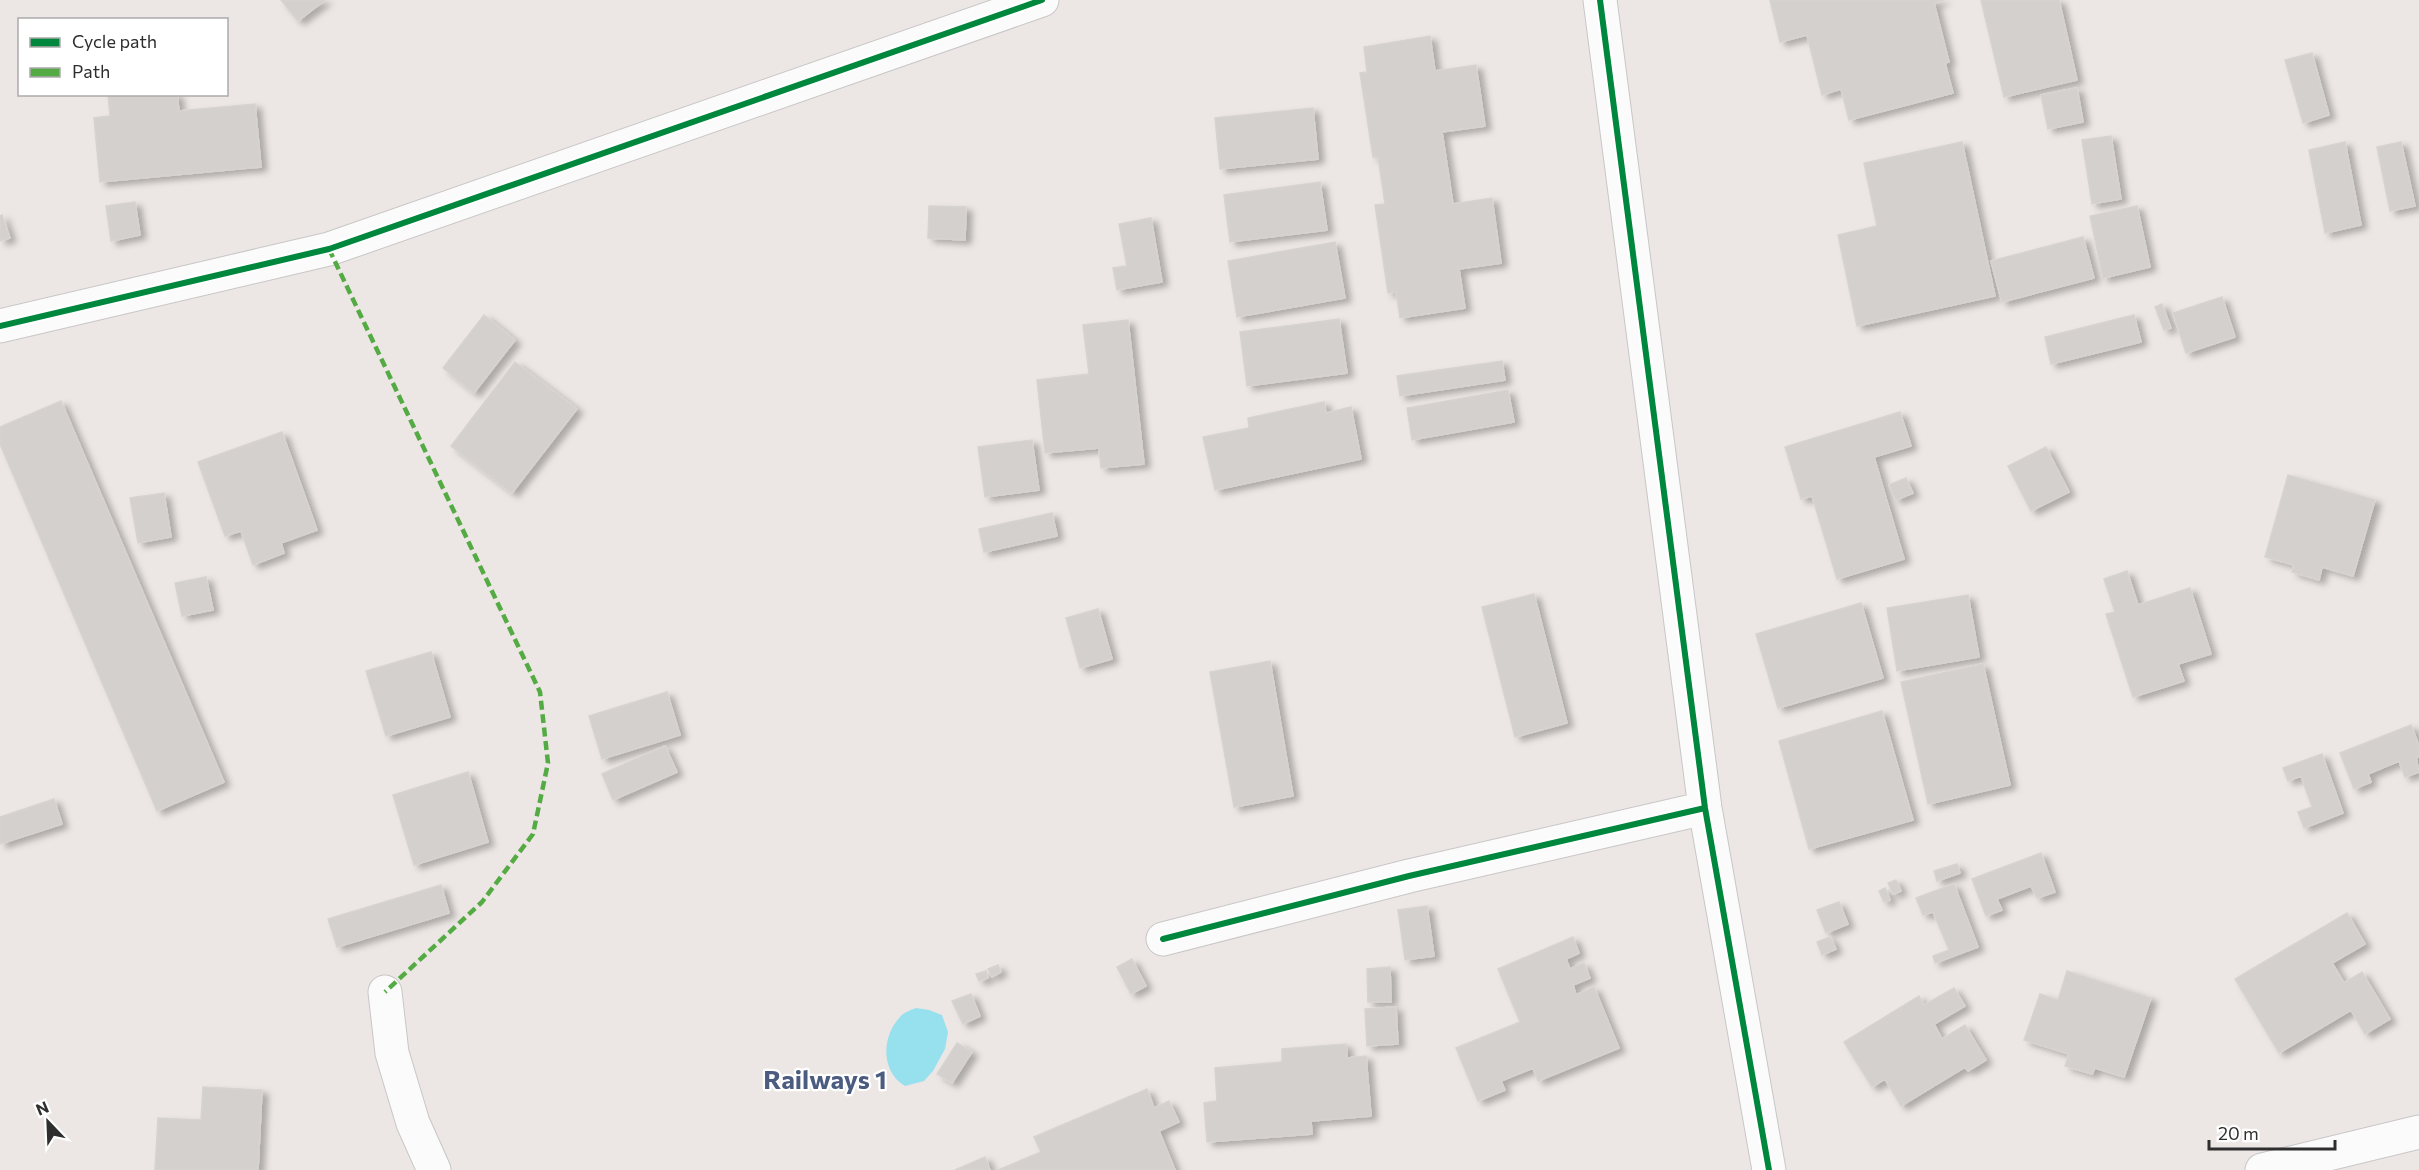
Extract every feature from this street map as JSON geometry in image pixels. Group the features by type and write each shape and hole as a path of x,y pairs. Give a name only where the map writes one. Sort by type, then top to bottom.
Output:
{"street":[{"path":"0,326 329,249 1042,0"},
{"path":"1600,0 1705,808 1769,1170"},
{"path":"1163,939 1409,876 1705,808"},
{"path":"385,992 392,1053 413,1123 435,1170"},
{"path":"2262,1170 2419,1132"}],"water":[{"path":"916,1008 942,1015 948,1032 945,1049 933,1071 924,1081 905,1086 891,1072 886,1054 887,1044 889,1034 900,1017"}],"building":[{"path":"281,0 325,0 298,21"},
{"path":"1770,0 1944,0 1934,3 1949,62 1945,63 1953,93 1849,120 1841,89 1822,95 1807,35 1780,42"},
{"path":"1981,0 2059,0 2077,80 2004,97"},
{"path":"1430,36 1435,71 1476,65 1485,126 1442,132 1453,204 1492,198 1501,263 1459,269 1465,308 1400,318 1396,292 1388,293 1375,205 1385,204 1378,157 1373,157 1360,73 1367,72 1364,47"},
{"path":"2312,53 2329,115 2303,123 2285,60"},
{"path":"2077,88 2083,122 2048,129 2041,95"},
{"path":"108,96 177,96 179,111 255,104 261,167 100,182 94,118 110,116"},
{"path":"1313,108 1318,159 1220,169 1215,118"},
{"path":"2111,136 2121,199 2092,204 2082,140"},
{"path":"1962,142 1995,296 1857,326 1838,235 1877,226 1864,163"},
{"path":"2345,142 2361,225 2325,233 2309,150"},
{"path":"2401,142 2415,206 2390,211 2377,147"},
{"path":"1320,182 1327,230 1230,242 1224,195"},
{"path":"135,202 140,235 111,241 106,206"},
{"path":"929,206 966,207 965,240 928,238"},
{"path":"2137,206 2150,267 2103,278 2090,216"},
{"path":"2,215 10,238 0,241 0,216"},
{"path":"1151,218 1162,282 1117,290 1113,268 1127,266 1119,224"},
{"path":"2083,237 2094,278 2002,302 1991,261"},
{"path":"1335,242 1345,298 1237,317 1228,261"},
{"path":"2222,297 2235,337 2186,353 2173,313"},
{"path":"2162,304 2171,328 2164,330 2155,307"},
{"path":"484,315 515,340 474,393 443,368"},
{"path":"2134,315 2141,342 2051,364 2045,337"},
{"path":"1339,319 1347,373 1247,386 1240,332"},
{"path":"1128,320 1144,464 1101,468 1099,448 1045,453 1037,380 1089,374 1083,325"},
{"path":"1502,361 1505,380 1400,396 1397,376"},
{"path":"515,362 577,409 512,493 451,446"},
{"path":"1508,390 1514,422 1412,440 1407,408"},
{"path":"61,401 224,782 157,811 0,444 0,427"},
{"path":"1324,402 1326,413 1351,407 1361,459 1215,490 1203,437 1249,428 1248,418"},
{"path":"1900,412 1911,446 1874,457 1904,559 1837,579 1812,496 1801,499 1785,447"},
{"path":"282,432 317,530 281,543 284,553 253,565 241,531 225,536 198,462"},
{"path":"1032,440 1039,490 985,497 978,447"},
{"path":"2046,447 2069,492 2031,511 2008,466"},
{"path":"2288,475 2375,500 2353,576 2322,567 2319,580 2292,572 2294,565 2265,557"},
{"path":"1906,478 1913,493 1896,500 1889,485"},
{"path":"164,493 171,537 138,543 130,498"},
{"path":"1052,513 1057,536 984,552 979,529"},
{"path":"2127,571 2138,605 2190,588 2211,654 2178,664 2184,681 2133,697 2106,614 2115,612 2104,579"},
{"path":"206,577 213,610 182,616 175,583"},
{"path":"1534,594 1567,723 1515,737 1482,607"},
{"path":"1968,595 1979,657 1897,671 1887,608"},
{"path":"1861,603 1883,678 1778,708 1756,634"},
{"path":"1098,609 1112,659 1080,668 1066,618"},
{"path":"431,652 450,717 386,736 366,671"},
{"path":"1270,661 1293,796 1234,807 1210,672"},
{"path":"1983,664 2010,785 1928,804 1901,682"},
{"path":"667,692 680,735 602,759 589,716"},
{"path":"1882,711 1913,820 1809,849 1779,741"},
{"path":"2411,725 2419,746 2419,757 2416,758 2419,772 2405,777 2399,761 2368,774 2371,782 2354,789 2340,753"},
{"path":"665,746 677,772 613,800 602,774"},
{"path":"2322,754 2343,813 2304,828 2298,812 2312,807 2301,776 2288,781 2283,768"},
{"path":"468,772 488,842 414,865 393,795"},
{"path":"54,799 62,824 0,844 0,817"},
{"path":"2041,853 2055,892 2037,898 2031,886 1997,899 2002,910 1986,916 1972,879"},
{"path":"1957,864 1960,873 1937,881 1934,871"},
{"path":"1896,880 1901,891 1893,894 1888,883"},
{"path":"1954,884 1978,947 1935,963 1933,956 1949,950 1933,912 1923,915 1916,898"},
{"path":"441,885 449,913 337,947 328,919"},
{"path":"1885,888 1890,900 1884,902 1879,891"},
{"path":"1839,902 1848,924 1826,933 1817,910"},
{"path":"1427,906 1434,956 1405,960 1398,910"},
{"path":"2347,913 2365,944 2332,963 2344,983 2362,972 2390,1019 2365,1034 2351,1010 2279,1053 2235,979"},
{"path":"1573,937 1579,953 1566,959 1570,969 1584,963 1590,978 1573,985 1576,995 1594,987 1619,1048 1538,1081 1533,1068 1501,1081 1505,1090 1478,1101 1456,1048 1520,1022 1498,969"},
{"path":"1830,937 1836,949 1822,955 1817,942"},
{"path":"1132,959 1146,986 1131,994 1117,967"},
{"path":"998,965 1001,972 992,977 988,969"},
{"path":"1390,967 1391,1002 1368,1002 1367,969"},
{"path":"986,971 988,978 979,981 976,974"},
{"path":"2067,971 2151,998 2124,1077 2095,1068 2092,1074 2065,1066 2069,1054 2024,1040 2040,994 2058,1000"},
{"path":"1954,988 1965,1006 1934,1024 1942,1039 1965,1025 1986,1060 1968,1071 1965,1067 1901,1106 1885,1079 1872,1087 1844,1042 1919,996 1924,1005"},
{"path":"971,994 980,1016 963,1024 952,1001"},
{"path":"1396,1007 1398,1044 1367,1046 1365,1009"},
{"path":"957,1043 972,1052 952,1083 937,1074"},
{"path":"1346,1044 1347,1058 1366,1056 1371,1116 1311,1121 1312,1134 1207,1142 1204,1103 1217,1101 1215,1068 1282,1062 1282,1049"},
{"path":"203,1087 262,1090 258,1170 155,1170 158,1118 201,1120"},
{"path":"1147,1089 1154,1108 1169,1101 1179,1122 1159,1131 1175,1170 998,1170 1041,1152 1034,1137"},
{"path":"985,1157 990,1170 955,1170"}],"marked path":[{"path":"329,249 540,692 548,763 533,834 482,902 385,992"}],"cycle path":[{"path":"0,326 329,249 1042,0"},
{"path":"1600,0 1705,808 1769,1170"},
{"path":"1163,939 1409,876 1705,808"}],"district":[{"name":"Railways 1","path":"825,1080"}]}
